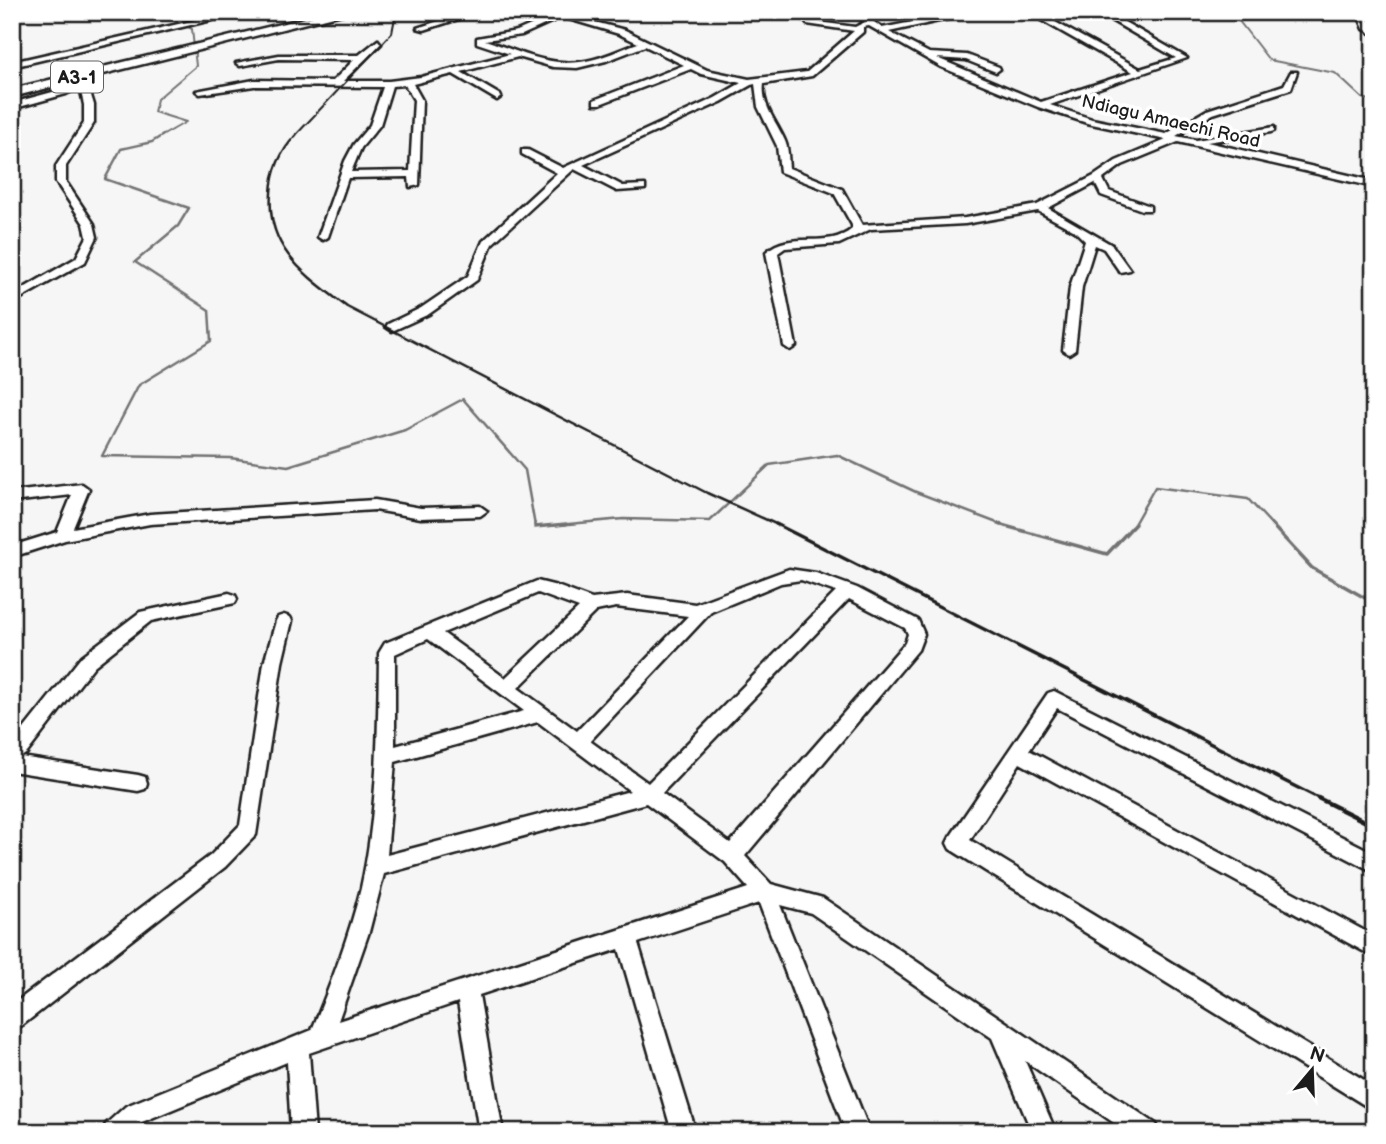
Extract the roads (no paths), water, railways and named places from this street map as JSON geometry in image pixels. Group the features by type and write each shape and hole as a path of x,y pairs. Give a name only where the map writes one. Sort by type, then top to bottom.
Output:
{"highway":[{"name":"A3-1","path":"244,34 320,12"},
{"name":"A3-1","path":"12,93 82,79 141,60 345,12"},
{"path":"12,86 141,60"}],"street":[{"path":"12,65 242,12"},
{"path":"421,28 477,12"},
{"path":"584,20 611,12"},
{"path":"881,31 976,12"},
{"path":"1031,12 1139,72"},
{"path":"1041,105 1183,58 1101,12"},
{"path":"1361,12 1367,27 1374,33"},
{"name":"Ndiagu Amaechi Road","path":"856,13 865,26 881,31 932,59 947,62 1041,105 1090,121 1374,184"},
{"path":"646,43 575,65 520,54 479,40 519,33 557,14 584,20 646,43 691,66 755,82"},
{"path":"807,22 865,26"},
{"path":"392,327 415,317 472,278 487,243 575,165 755,82 816,70 865,26"},
{"path":"336,83 378,42"},
{"path":"916,51 947,62 970,56 996,69"},
{"path":"200,92 254,83 408,82 520,54"},
{"path":"240,63 279,57 360,58"},
{"path":"983,64 1002,58"},
{"path":"918,64 932,59"},
{"path":"597,102 691,66"},
{"path":"453,71 497,97"},
{"path":"856,226 965,221 1040,208 1098,178 1119,163 1171,138 1210,113 1288,87 1294,74"},
{"path":"12,106 64,92 82,79 89,105 89,124 61,166 61,183 89,224 92,237 81,260 12,300"},
{"path":"346,175 414,179 418,100 408,82"},
{"path":"755,82 768,121 782,145 784,170 838,191 856,226"},
{"path":"323,237 355,151 374,128 380,99 389,84"},
{"path":"1191,142 1271,129"},
{"path":"525,152 564,173"},
{"path":"575,165 621,190 641,187"},
{"path":"1098,178 1105,193 1146,208"},
{"path":"1040,208 1108,247 1124,270"},
{"path":"790,346 772,252 786,245 848,239 856,226"},
{"path":"1069,350 1076,287 1091,247 1090,238"},
{"path":"12,497 82,489 63,535"},
{"path":"12,552 63,535 150,519 375,505 421,513 480,511"},
{"path":"320,1038 352,954 375,867 388,755 387,653 391,647 537,587 549,587 577,601 592,605 617,601 685,610 707,606 789,574 807,575 912,624 916,634 912,646 732,856"},
{"path":"375,867 649,794 846,592"},
{"path":"12,753 21,748 88,661 146,616 229,599"},
{"path":"506,688 592,605"},
{"path":"578,742 707,606"},
{"path":"12,1019 218,861 249,829 273,663 284,621"},
{"path":"430,632 732,856 765,892 858,1132"},
{"path":"1374,863 1054,698 957,843 1374,1099"},
{"path":"388,755 541,714"},
{"path":"1018,753 1374,947"},
{"path":"12,763 138,783"},
{"path":"114,1132 297,1046 765,892 816,905 1148,1132"},
{"path":"626,937 684,1132"},
{"path":"467,988 491,1132"},
{"path":"1000,1031 1044,1132"},
{"path":"297,1046 303,1132"}],"waterway":[{"path":"157,12 192,29 196,66 157,99 154,112 186,122 160,137"},
{"path":"1232,12 1269,60 1335,73 1362,98 1374,101"},
{"path":"163,135 152,142 121,149 105,179 189,208 178,226 135,262 209,310 211,341 139,385 102,456 230,458 288,466 405,430 463,399 525,470 535,526"},
{"path":"547,526 623,519 710,521 769,465 837,455 916,492 1004,526"},
{"path":"1133,526 1155,487 1248,499 1273,526"},
{"path":"535,526 566,524"},
{"path":"998,524 1004,526"},
{"path":"1004,526 1107,554 1135,524"},
{"path":"1271,524 1312,568 1374,603"}],"railway":[{"path":"294,137 392,33 396,12"},
{"path":"296,135 285,148 275,169 271,213 282,246 317,284 347,307 707,493 780,526"},
{"path":"776,524 780,526"},
{"path":"780,526 1322,800"},
{"path":"1318,798 1322,800"},
{"path":"1322,800 1374,826"}]}
